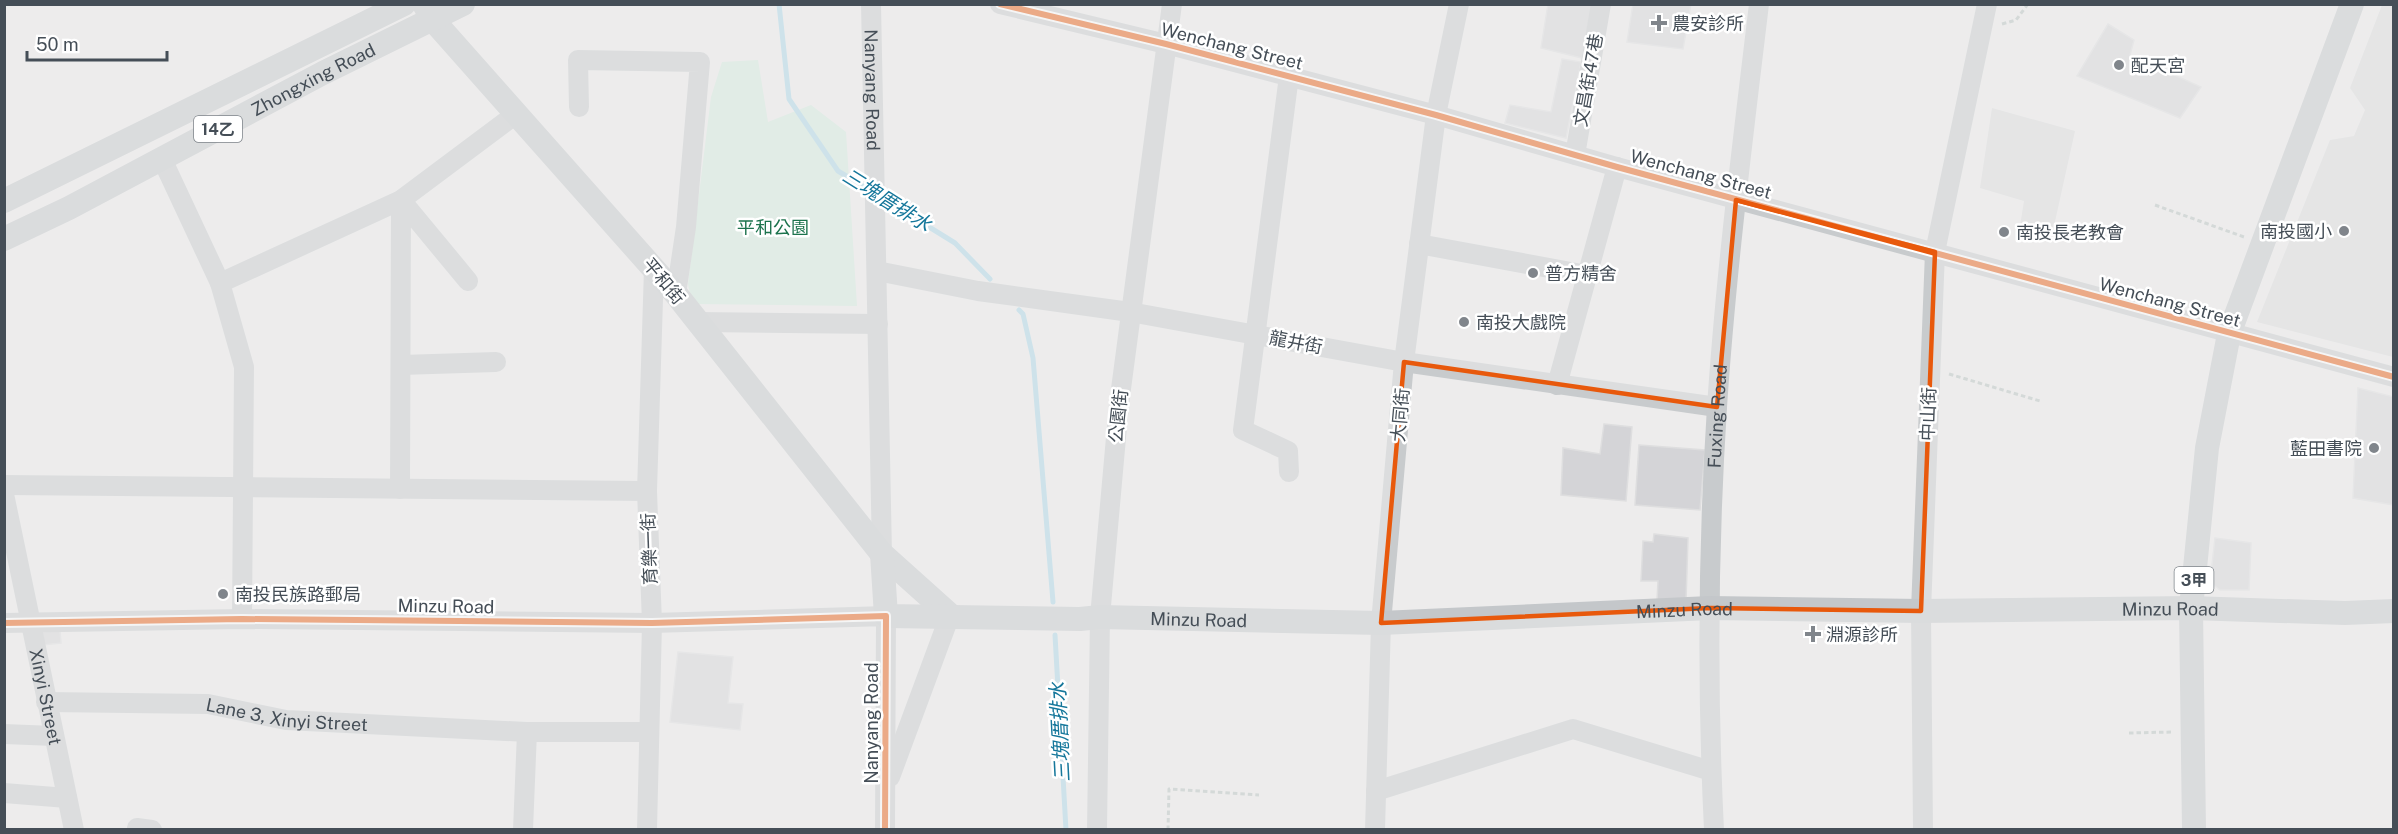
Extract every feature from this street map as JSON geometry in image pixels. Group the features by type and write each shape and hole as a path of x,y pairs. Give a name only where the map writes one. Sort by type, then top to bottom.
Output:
{"main road":[{"name":"Zhongxing Road","path":"4,201 404,4"},
{"name":"Zhongxing Road","path":"4,239 162,159 323,73 429,12 463,4"},
{"name":"3甲","path":"2194,830 2191,608 2207,448 2229,334 2352,4"},
{"name":"平和街","path":"429,12 676,294 882,554 950,615"},
{"name":"Nanyang Road","path":"882,554 886,616"},
{"name":"Minzu Road","path":"886,616 1381,622 1710,608 1921,611 2191,608 2344,613 2394,611"}],"street":[{"name":"Nanyang Road","path":"871,4 882,554"},
{"name":"Wenchang Street","path":"1000,4 1166,44 1436,115 1736,200 2394,377"},
{"name":"公園街","path":"1097,830 1100,617 1119,404 1172,4"},
{"name":"大同街","path":"1375,830 1381,622 1404,363 1436,115 1459,4"},
{"name":"文昌街47巷","path":"1575,155 1600,4"},
{"name":"Fuxing Road","path":"1714,830 1710,608 1717,407 1736,200 1759,4"},
{"name":"中山街","path":"1923,830 1921,611 1935,252 1987,4"},
{"path":"579,107 578,60 700,62 686,227 676,294"},
{"path":"1288,76 1242,430 1288,451 1289,471"},
{"path":"219,283 401,200 516,114"},
{"path":"162,159 219,283 244,367 242,619"},
{"path":"1557,385 1617,167"},
{"path":"401,200 468,281"},
{"path":"400,489 401,200"},
{"path":"1419,244 1587,275"},
{"name":"育樂一街","path":"647,830 652,623 647,491 654,268"},
{"name":"龍井街","path":"877,271 978,291 1130,312 1404,363 1717,407"},
{"path":"698,322 878,324"},
{"path":"400,365 496,362"},
{"path":"4,486 647,491"},
{"name":"Xinyi Street","path":"4,494 74,830"},
{"path":"885,791 950,615"},
{"name":"Nanyang Road","path":"885,830 886,616"},
{"name":"Minzu Road","path":"4,623 242,619 652,623 886,616"},
{"name":"Lane 3, Xinyi Street","path":"46,702 208,704 286,720 527,732 650,732"},
{"path":"1376,791 1573,729 1712,771"},
{"path":"523,830 527,732"},
{"path":"4,734 54,736"},
{"path":"4,793 67,798"}],"path":[{"path":"1981,30 2016,20 2028,4"},
{"path":"2155,205 2262,244"},
{"path":"1930,368 2040,401"},
{"path":"2129,734 2193,731"},
{"path":"1168,830 1169,789 1258,795"}],"highlighted area":[{"path":"1736,200 1935,252 1921,611 1710,608 1381,623 1404,362 1717,407"}],"shaded area":[{"name":"南投國小","path":"2382,5 2394,5 2393,357 2257,322 2330,140 2354,136 2365,110 2350,88"},
{"path":"1992,108 2075,131 2052,235 2020,226 2024,201 1980,188"}],"green space":[{"name":"平和公園","path":"758,60 768,122 811,105 846,132 857,306 692,304 688,284 711,97 722,62"}],"building":[{"path":"1548,4 1594,5 1582,58 1541,48"},
{"name":"農安診所","path":"1633,4 1691,4 1683,49 1627,42"},
{"name":"配天宮","path":"2108,24 2134,40 2130,55 2201,87 2180,118 2077,76"},
{"path":"1562,59 1581,62 1566,138 1505,123 1510,105 1551,112"},
{"name":"藍田書院","path":"2358,388 2394,397 2394,505 2353,498"},
{"path":"1604,424 1632,427 1626,501 1561,495 1563,448 1600,454"},
{"path":"1639,445 1705,450 1700,510 1635,505"},
{"path":"1654,534 1688,538 1686,601 1657,601 1658,581 1641,581 1643,541 1653,542"},
{"path":"2215,538 2251,543 2249,590 2220,590 2210,582"},
{"path":"60,630 61,643 43,645 41,632"},
{"path":"678,652 733,657 728,703 743,704 740,730 670,722"}],"waterway":[{"name":"三塊厝排水","path":"779,4 789,99 838,171 871,191"},
{"name":"三塊厝排水","path":"879,196 955,243 990,279"},
{"name":"三塊厝排水","path":"1019,310 1023,314 1033,358 1053,602"},
{"name":"三塊厝排水","path":"1055,635 1066,830"}],"cycle path":[{"path":"1000,4 1166,44 1436,115 1617,167 2394,377"},
{"path":"4,623 242,619 652,623 886,616 885,830"}],"place":[{"name":"農安診所","path":"1659,23"},
{"name":"配天宮","path":"2119,65"},
{"name":"南投國小","path":"2344,231"},
{"name":"南投長老教會","path":"2004,232"},
{"name":"普方精舍","path":"1533,273"},
{"name":"南投大戲院","path":"1464,322"},
{"name":"藍田書院","path":"2374,448"},
{"name":"南投民族路郵局","path":"223,594"},
{"name":"淵源診所","path":"1813,634"}]}
